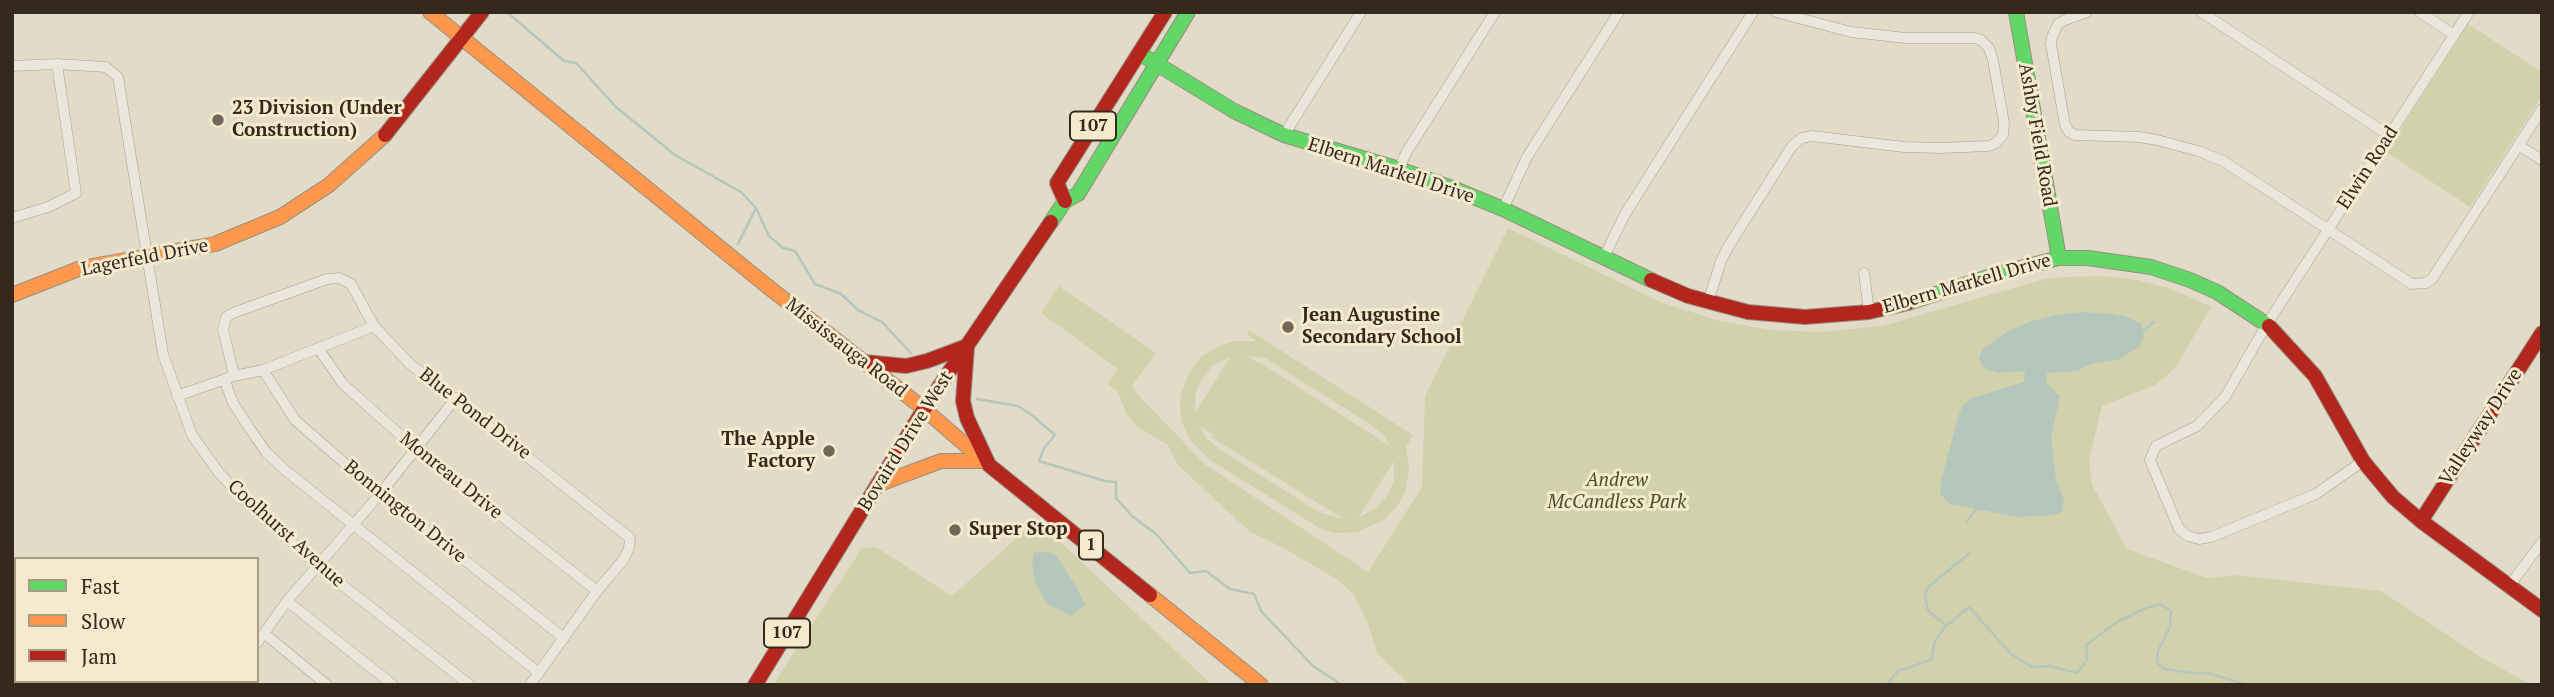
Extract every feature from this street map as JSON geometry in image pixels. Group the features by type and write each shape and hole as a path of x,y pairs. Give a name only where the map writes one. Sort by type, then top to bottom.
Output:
{"street":[{"name":"Mississauga Road","path":"429,12 1261,685"},
{"name":"Lagerfeld Drive","path":"12,295 81,268 215,244 280,217 329,185 379,142 482,12"},
{"name":"107","path":"1065,201 1057,183 1165,12"},
{"name":"Bovaird Drive West","path":"755,685 924,410 1065,201 1078,194 1188,12"},
{"path":"1399,169 1406,153 1495,12"},
{"path":"1503,209 1527,157 1619,12"},
{"path":"1604,257 1625,214 1753,12"},
{"path":"1708,302 1728,247 1792,146 1802,138 1812,136 1905,148 1941,148 1989,146 2003,135 2004,123 1993,60 1989,48 1980,40 1906,38 1851,32 1776,12"},
{"name":"Ashby Field Road","path":"2016,12 2059,258"},
{"path":"2087,12 2058,24 2052,37 2065,125 2069,132 2075,135 2139,137 2199,151 2231,166 2412,284 2426,283 2432,279 2542,108"},
{"path":"2201,12 2390,136"},
{"path":"2420,12 2454,34"},
{"name":"Elwin Road","path":"2363,461 2316,494 2211,537 2193,538 2179,529 2150,455 2156,446 2197,426 2220,405 2267,324 2469,12"},
{"path":"1284,135 1357,14"},
{"name":"Elbern Markell Drive","path":"1139,53 1255,123 1284,135 1399,169 1503,209 1662,285 1708,302 1748,312 1827,317 1869,312 1913,302 1994,275 2059,258 2110,260 2170,273 2217,292 2267,324 2315,376 2363,461 2393,497 2421,521 2542,610"},
{"path":"12,218 48,207 76,194 57,64"},
{"name":"Coolhurst Avenue","path":"12,66 57,64 106,67 118,77 163,354 192,435 219,473 318,566 470,685"},
{"path":"2518,145 2542,160"},
{"path":"1864,273 1869,312"},
{"name":"Blue Pond Drive","path":"230,379 223,329 226,317 316,283 339,278 351,284 374,326 410,364 630,538 624,559 597,591 530,685"},
{"path":"177,396 263,370 374,326"},
{"name":"Valleyway Drive","path":"2421,521 2542,333"},
{"path":"865,362 906,366 967,346 963,401 967,418 986,463 941,461 877,485"},
{"name":"Monreau Drive","path":"318,348 343,384 416,449 597,591"},
{"name":"Bonnington Drive","path":"263,370 295,420 380,494 564,638"},
{"path":"230,379 233,403 266,452 539,673"},
{"path":"259,641 287,600 355,524 456,398"},
{"path":"2509,586 2542,541"},
{"path":"287,600 393,685"},
{"path":"265,634 327,685"}],"green space":[{"path":"2468,24 2542,72 2542,96 2470,207 2386,152"},
{"name":"Andrew McCandless Park","path":"1508,228 1660,302 1720,321 1770,330 1823,332 1883,326 2045,279 2069,277 2102,276 2138,280 2195,299 2211,307 2175,368 2155,385 2102,406 2089,460 2092,485 2127,549 2207,578 2235,575 2381,591 2482,658 2532,685 1410,685 1377,653 1368,624 1354,595 1341,582 1282,547 1250,532 1178,465 1168,445 1138,427 1127,415 1118,392 1108,384 1118,369 1041,313 1059,286 1156,353 1132,386 1139,396 1206,465 1368,572 1422,487 1425,396"},
{"path":"1249,330 1413,435 1406,447 1409,470 1405,491 1399,504 1385,519 1358,532 1337,533 1323,530 1210,460 1190,440 1182,421 1180,407 1181,393 1189,373 1202,356 1221,345 1235,341 1256,341 1247,334","holes":["1245,355 1267,359 1371,425 1384,436 1390,446","1230,357 1195,413 1195,396 1201,380 1212,366","1199,426 1213,434 1211,437 1344,519 1320,513 1207,439","1394,461 1394,480 1387,496 1375,509 1359,517"]},
{"path":"1037,520 1212,685 773,685 862,548 876,547 952,596"}],"shaded area":[{"path":"2081,312 2130,318 2141,324 2144,336 2140,346 2120,359 2091,364 2077,371 2047,373 2046,383 2060,396 2051,437 2056,479 2064,500 2061,512 2054,515 2018,517 1950,504 1940,494 1941,480 1963,405 1972,398 2024,382 2025,371 1997,373 1984,368 1979,360 1982,349 2008,331 2032,321"},
{"path":"1041,551 1056,555 1085,605 1071,616 1046,603 1035,582 1032,565 1034,553"}],"waterway":[{"path":"507,12 564,61 576,63 616,107 675,155 741,192 756,208 769,236 783,248 795,251 815,284 841,294 858,310 882,322 911,353"},
{"path":"738,244 756,208"},
{"path":"2143,331 2154,322"},
{"path":"977,399 1018,406 1033,416 1055,435 1044,448 1039,461 1116,482 1116,498 1132,516 1156,534 1190,573 1206,571 1230,589 1254,594 1261,611 1313,666 1342,685"},
{"path":"1967,521 1977,508"},
{"path":"1946,626 1928,610 1925,596 1928,587 1970,553"},
{"path":"1886,685 1898,671 1931,660 1935,641 1946,626 1969,607 2011,654 2032,667 2050,666 2077,673 2087,660 2086,645 2117,622 2161,604 2171,611 2170,627 2158,651 2157,663 2164,669 2208,673 2248,685"}],"traffic: fast":[{"path":"1051,222 1065,201 1078,194 1188,12"},
{"path":"2016,12 2059,258"},
{"path":"1139,53 1234,111 1284,135 1399,169 1452,188 1503,209 1651,280"},
{"path":"1908,303 1994,275 2059,258 2088,258 2151,267 2190,280 2217,292 2269,326"}],"traffic: slow":[{"path":"430,12 767,286 924,409"},
{"path":"12,295 81,268 215,244 280,217 329,185 385,135"},
{"path":"924,409 984,461"},
{"path":"877,485 941,461 984,461"},
{"path":"1150,595 1261,685"}],"traffic: jam":[{"path":"385,135 482,12"},
{"path":"1065,201 1057,183 1165,12"},
{"path":"755,685 924,409 1051,222"},
{"path":"1651,280 1688,296 1748,312 1805,317 1869,312 1908,303"},
{"path":"2269,326 2315,376 2363,461 2393,497 2421,521 2542,610"},
{"path":"2421,521 2542,333"},
{"path":"865,362 906,366 967,346"},
{"path":"967,348 963,401 967,418 989,465 1150,595"}],"place":[{"name":"23 Division (Under Construction)","path":"218,120"},
{"name":"Jean Augustine Secondary School","path":"1288,327"},
{"name":"The Apple Factory","path":"829,451"},
{"name":"Super Stop","path":"955,530"}]}
